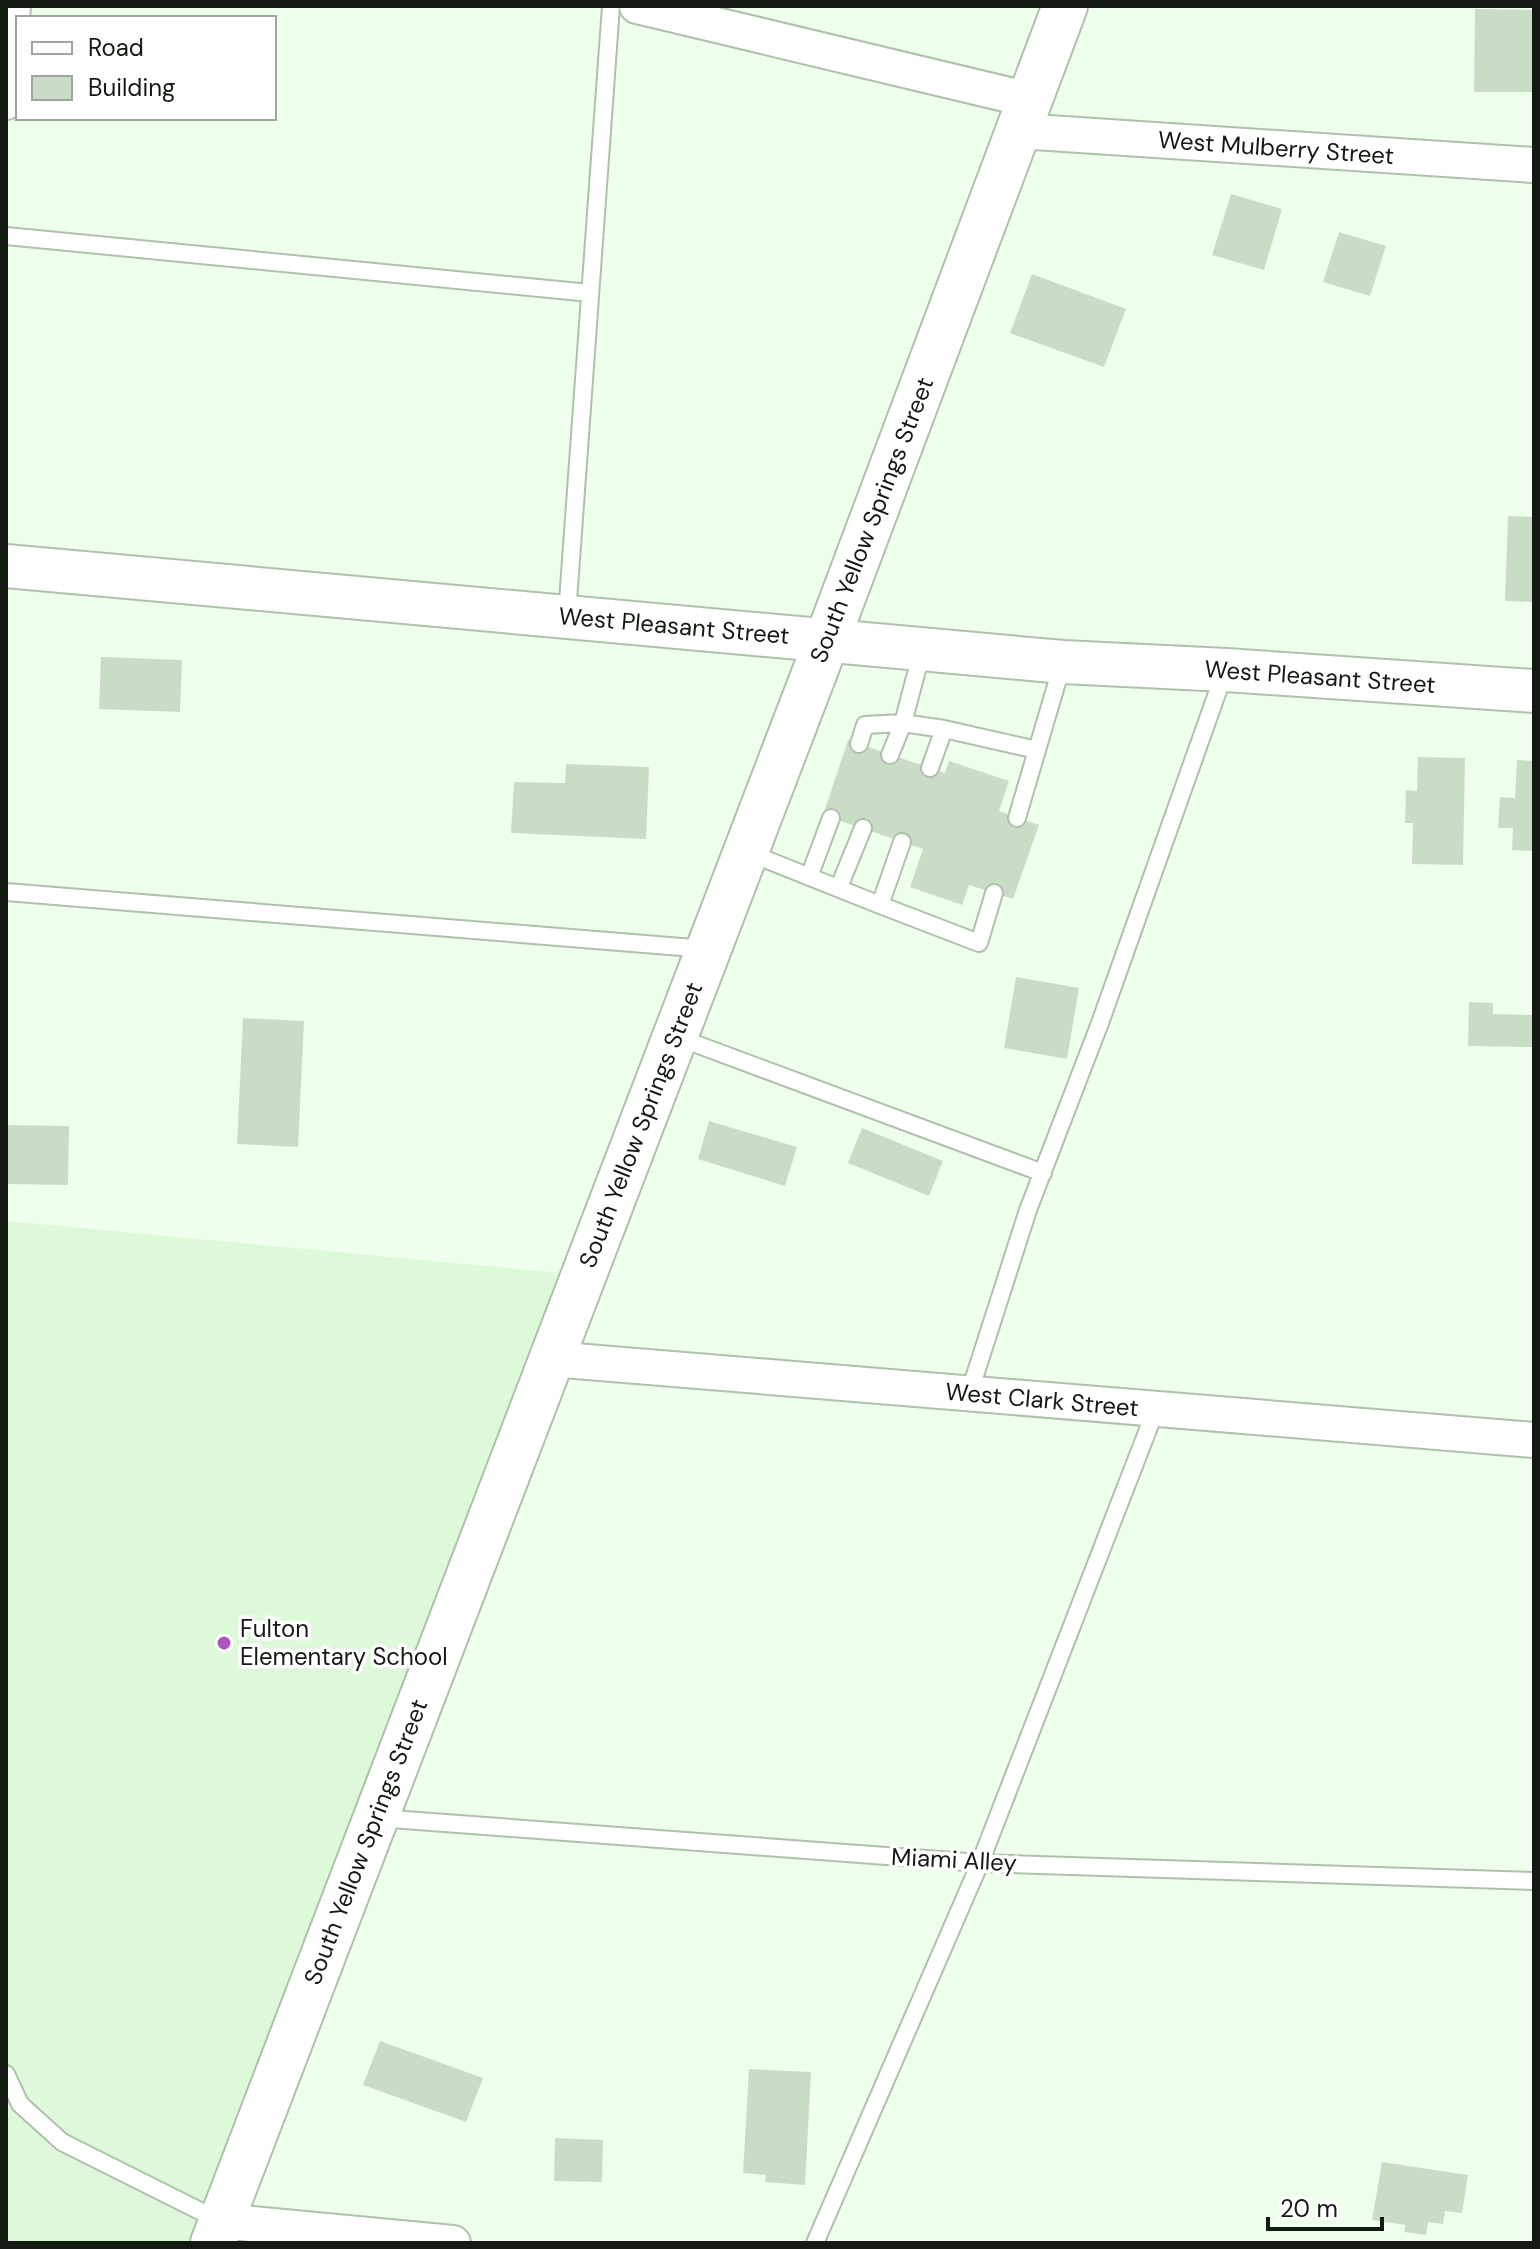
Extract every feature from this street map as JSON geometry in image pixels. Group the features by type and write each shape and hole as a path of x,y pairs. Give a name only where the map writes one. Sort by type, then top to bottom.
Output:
{"main road":[{"name":"South Yellow Springs Street","path":"217,2232 827,640 1065,6"}],"street":[{"path":"6,102 13,6"},
{"name":"West Mulberry Street","path":"637,6 1024,116 1534,165"},
{"name":"West Pleasant Street","path":"6,566 1063,662 1534,691"},
{"name":"West Clark Street","path":"551,1359 1534,1440"},
{"path":"217,2232 453,2243"}],"lane":[{"path":"567,617 611,6"},
{"path":"6,236 590,293"},
{"path":"890,755 903,723 922,650"},
{"path":"1017,818 1063,662"},
{"path":"969,1394 991,1320 1043,1173 1226,670"},
{"path":"859,744 865,725 903,723 1037,750"},
{"path":"930,768 944,729"},
{"path":"809,877 831,818"},
{"path":"839,887 863,828"},
{"path":"880,905 902,842"},
{"path":"746,852 979,943 994,893"},
{"path":"6,892 709,949"},
{"path":"675,1036 1043,1173"},
{"path":"815,2243 980,1863 1156,1409"},
{"name":"Miami Alley","path":"375,1818 980,1863 1534,1881"},
{"path":"6,2074 20,2104 62,2142 217,2232"}],"shaded area":[{"name":"Fulton Elementary School","path":"6,1221 583,1275 213,2243 6,2243"}],"building":[{"path":"1475,9 1534,10 1534,92 1474,92"},
{"path":"1231,194 1282,209 1264,270 1212,255"},
{"path":"1339,232 1386,246 1370,296 1323,282"},
{"path":"1032,274 1126,309 1104,367 1010,333"},
{"path":"1508,516 1534,517 1534,602 1505,601"},
{"path":"101,657 182,660 180,712 99,709"},
{"path":"848,740 945,773 949,761 1009,781 999,811 1039,825 1013,899 969,885 962,905 910,887 923,849 823,815"},
{"path":"1418,757 1465,758 1463,865 1412,864 1413,823 1405,823 1406,790 1417,791"},
{"path":"1517,760 1534,761 1534,851 1512,850 1513,828 1498,828 1500,797 1515,798"},
{"path":"566,764 649,767 646,839 511,833 514,782 565,783"},
{"path":"1016,977 1079,988 1067,1059 1004,1048"},
{"path":"1469,1002 1493,1003 1493,1014 1533,1015 1532,1047 1468,1046"},
{"path":"243,1018 304,1021 298,1147 237,1144"},
{"path":"709,1121 797,1147 785,1186 698,1159"},
{"path":"6,1125 69,1126 68,1185 6,1184"},
{"path":"862,1128 943,1161 929,1196 848,1163"},
{"path":"380,2041 483,2078 466,2122 363,2085"},
{"path":"749,2069 811,2072 805,2185 765,2182 766,2175 743,2173"},
{"path":"555,2138 603,2140 602,2182 554,2181"},
{"path":"1382,2162 1468,2175 1462,2213 1445,2211 1443,2224 1428,2222 1426,2235 1404,2232 1406,2225 1372,2220"}],"place":[{"name":"Fulton Elementary School","path":"224,1643"}]}
